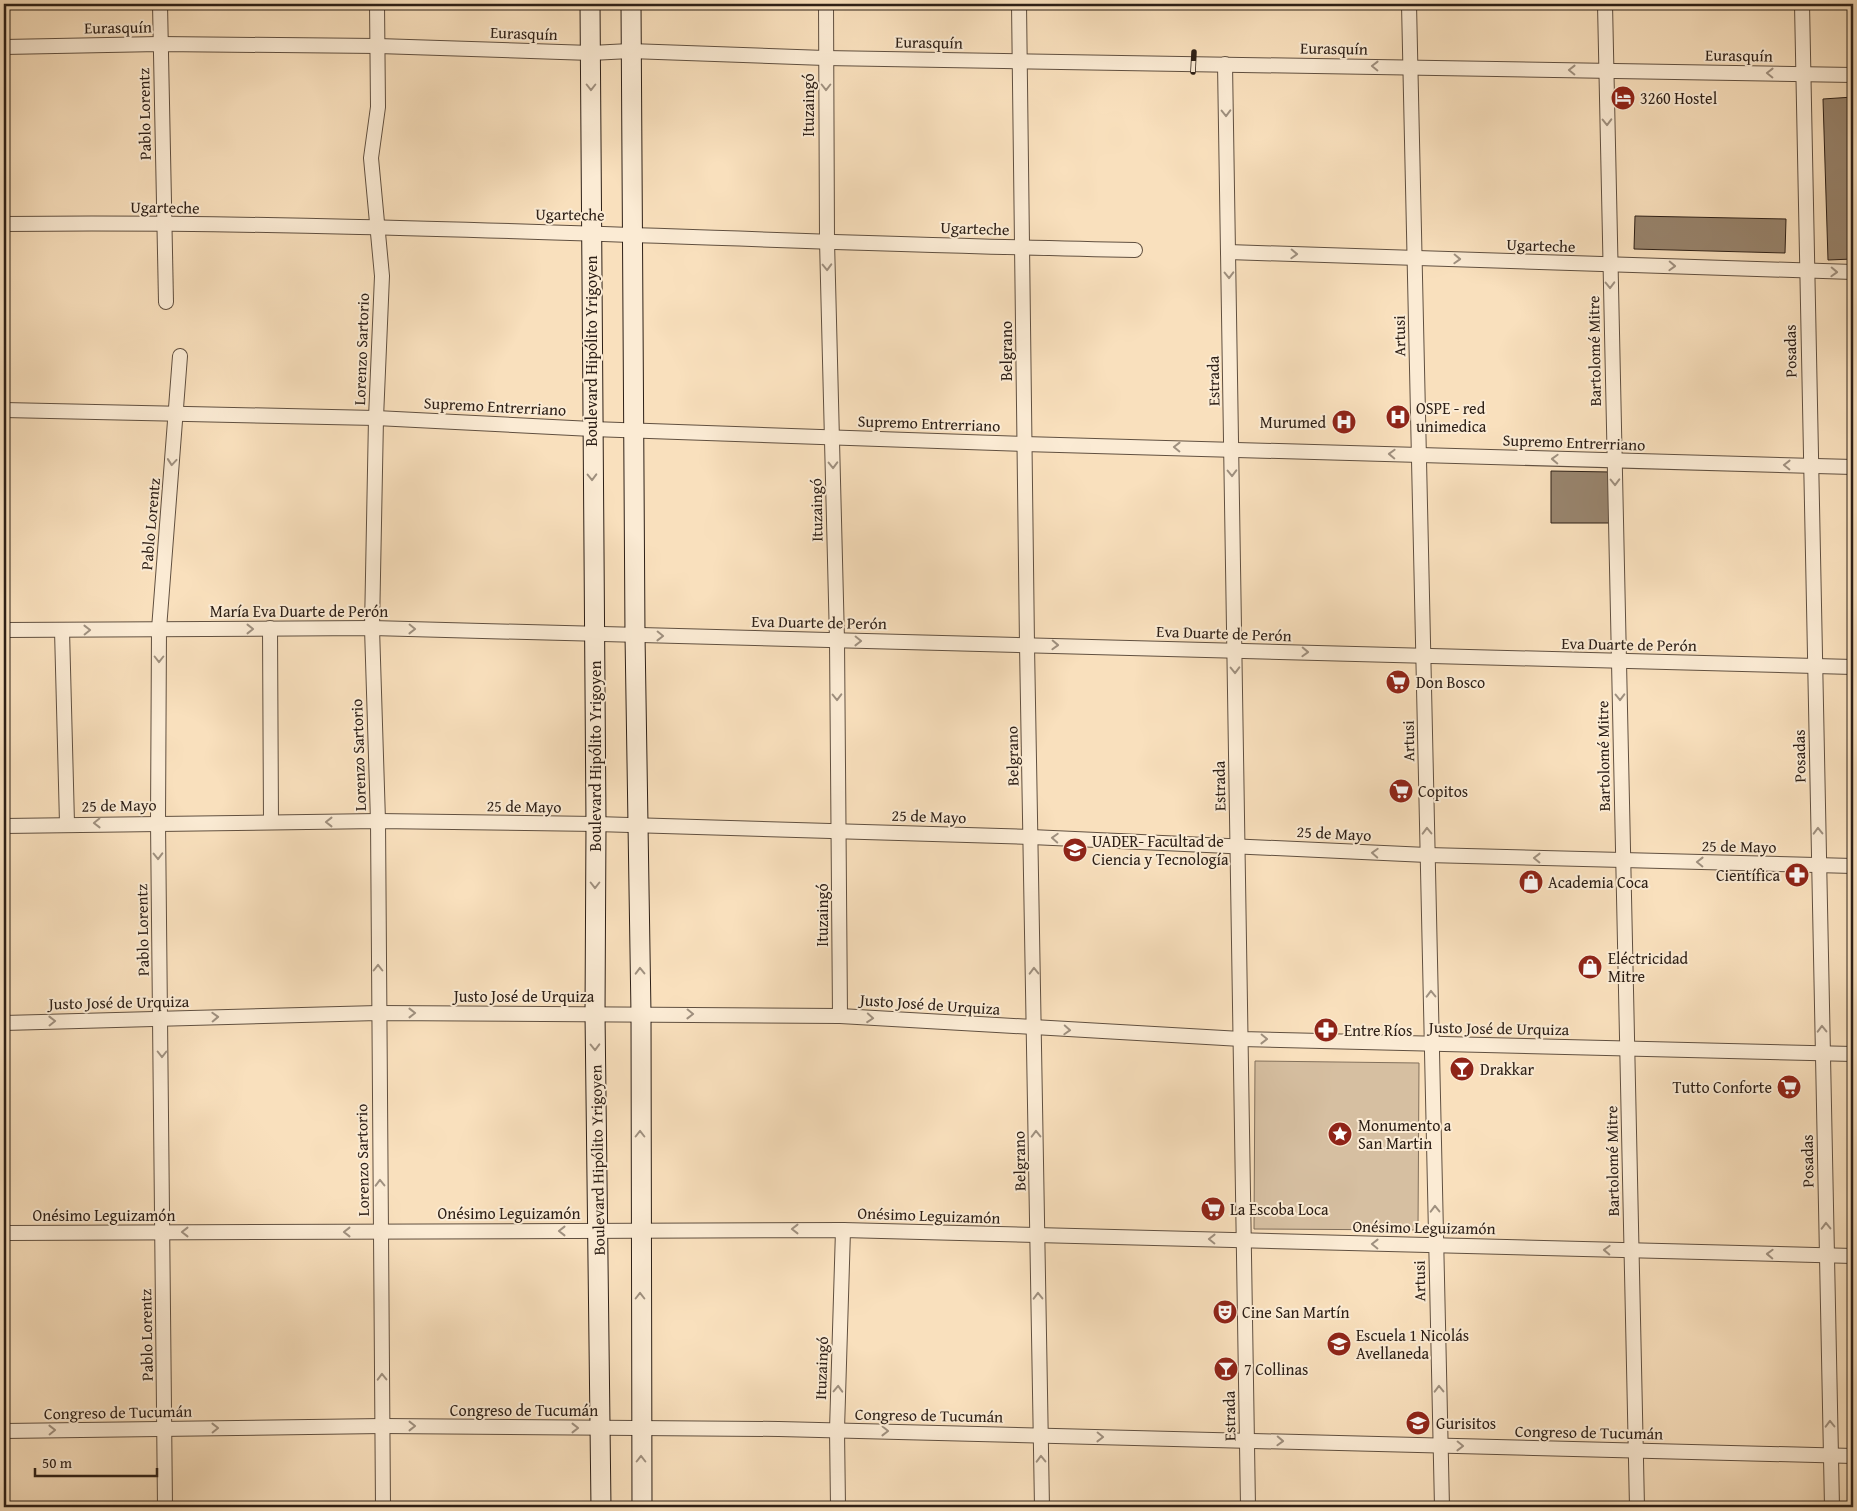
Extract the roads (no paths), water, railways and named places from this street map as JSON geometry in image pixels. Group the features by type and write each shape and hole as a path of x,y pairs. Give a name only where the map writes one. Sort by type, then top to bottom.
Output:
{"main road":[{"name":"Boulevard Hipólito Yrigoyen","path":"590,4 596,824 595,1014 601,1507"},
{"path":"631,4 635,635 641,1014 642,1507"}],"street":[{"name":"Pablo Lorentz","path":"160,4 166,302"},
{"name":"Lorenzo Sartorio","path":"378,4 378,107 371,158 382,276 376,418 372,628 378,821 383,1507"},
{"name":"Ituzaingó","path":"826,4 827,241 837,640 840,1016"},
{"name":"Belgrano","path":"1019,4 1026,645 1035,1029 1042,1507"},
{"name":"Artusi","path":"1409,4 1442,1507"},
{"name":"Bartolomé Mitre","path":"1605,4 1637,1507"},
{"name":"Posadas","path":"1802,4 1832,1507"},
{"name":"Eurasquín","path":"4,47 160,44 378,46 591,53 630,51 825,58 1853,75"},
{"name":"Estrada","path":"1225,64 1248,1507"},
{"name":"Ugarteche","path":"4,224 164,224 591,233 1135,250"},
{"name":"Ugarteche","path":"1228,252 1853,272"},
{"name":"Pablo Lorentz","path":"165,1507 158,822 159,629 180,356"},
{"name":"Supremo Entrerriano","path":"4,410 376,418 592,429 1024,444 1853,467"},
{"path":"270,628 271,822"},
{"name":"María Eva Duarte de Perón","path":"4,630 372,628 594,634"},
{"path":"62,630 68,823"},
{"name":"Eva Duarte de Perón","path":"594,634 1853,667"},
{"name":"25 de Mayo","path":"4,826 68,823 378,821 596,824 1031,837 1428,855 1853,866"},
{"name":"Justo José de Urquiza","path":"4,1022 378,1013 840,1016 1035,1029 1241,1039 1853,1054"},
{"name":"Ituzaingó","path":"838,1507 837,1430 844,1230"},
{"name":"Onésimo Leguizamón","path":"4,1233 844,1230 1853,1256"},
{"name":"Congreso de Tucumán","path":"4,1431 382,1426 837,1430 1853,1456"}],"railway":[{"path":"1193,72 1194,52"}],"place":[{"name":"3260 Hostel","path":"1623,98"},
{"name":"OSPE - red unimedica","path":"1398,417"},
{"name":"Murumed","path":"1344,422"},
{"name":"Don Bosco","path":"1398,682"},
{"name":"Copitos","path":"1401,791"},
{"name":"UADER- Facultad de Ciencia y Tecnología","path":"1075,850"},
{"name":"Científica","path":"1797,875"},
{"name":"Academia Coca","path":"1531,882"},
{"name":"Eléctricidad Mitre","path":"1590,967"},
{"name":"Entre Ríos","path":"1326,1030"},
{"name":"Drakkar","path":"1462,1069"},
{"name":"Tutto Conforte","path":"1789,1087"},
{"name":"Monumento a San Martin","path":"1340,1134"},
{"name":"La Escoba Loca","path":"1213,1209"},
{"name":"Cine San Martín","path":"1225,1312"},
{"name":"Escuela 1 Nicolás Avellaneda","path":"1339,1344"},
{"name":"7 Collinas","path":"1226,1369"},
{"name":"Gurisitos","path":"1418,1423"}]}
